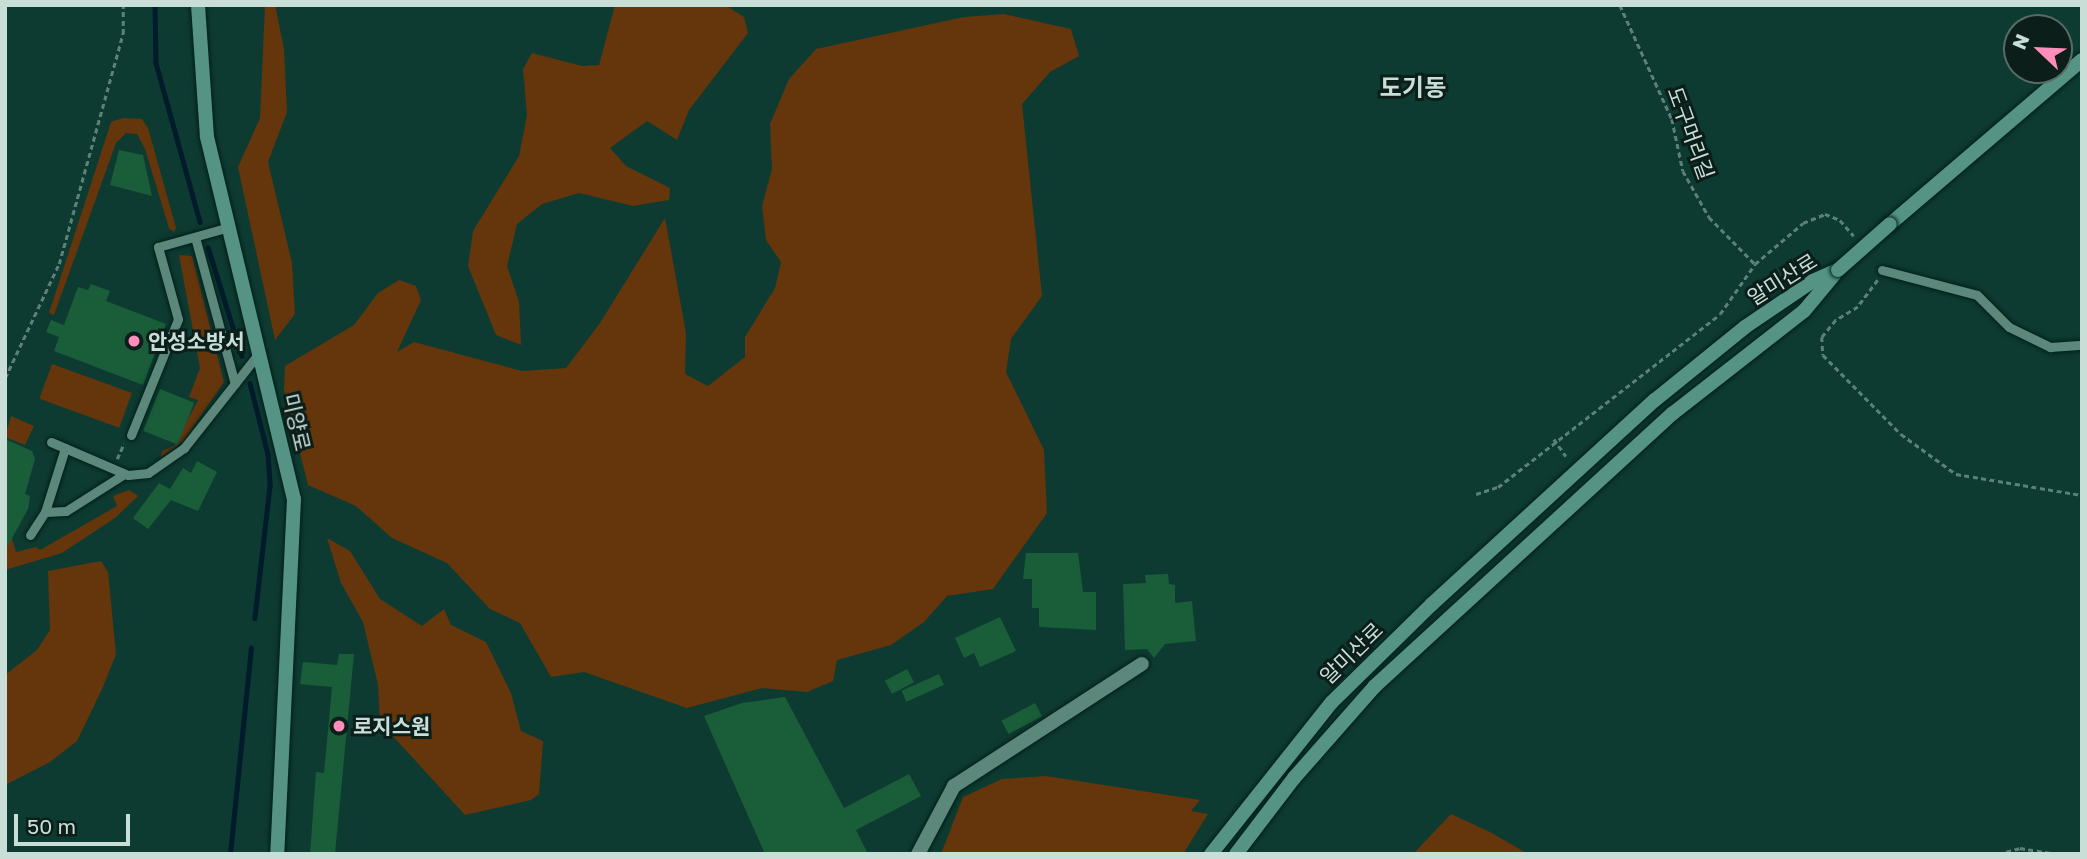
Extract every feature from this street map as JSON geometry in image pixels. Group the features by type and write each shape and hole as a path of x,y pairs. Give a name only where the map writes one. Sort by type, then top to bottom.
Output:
{"main road":[{"name":"미양로","path":"198,5 207,137 294,499 277,854"},
{"path":"1838,271 2082,60"},
{"name":"알미산로","path":"1211,854 1332,702 1432,604 1665,392 1745,327 1813,281 1838,271"},
{"name":"알미산로","path":"1236,854 1294,778 1375,685 1672,414 1804,311 1838,271"}],"street":[{"path":"918,854 954,786 1142,664"}],"lane":[{"path":"131,435 178,319 158,247 229,227"},
{"path":"195,237 235,384"},
{"path":"1882,270 1977,295 2009,327 2050,347 2082,345"},
{"path":"51,442 124,474 148,473 184,448 259,353"},
{"path":"30,535 46,512 65,448"},
{"path":"46,512 66,511 124,474"}],"path":[{"path":"5,378 59,264 123,34 123,5"},
{"name":"도구머리길","path":"1620,5 1672,119 1683,170 1709,217 1755,264"},
{"path":"1476,494 1498,487 1554,439 1720,314 1755,264 1803,223 1825,215 1840,219 1857,240"},
{"path":"1882,270 1872,291 1822,337 1823,355 1861,390 1901,434 1956,474 2082,495"},
{"path":"113,469 131,435"},
{"path":"1554,439 1566,456"},
{"path":"1998,854 2020,848 2056,854"}],"shaded area":[{"path":"265,5 275,5 284,49 287,112 268,162 292,263 295,314 275,340 238,167 260,118"},
{"path":"615,5 725,5 744,17 748,33 689,110 677,140 647,121 610,148 626,166 670,188 669,200 633,206 579,193 542,204 517,224 507,266 519,302 521,345 496,335 468,266 473,231 519,156 527,115 523,69 532,53 582,66 599,65"},
{"path":"1004,14 1071,29 1079,56 1050,72 1022,104 1042,296 1011,339 1006,372 1044,450 1047,513 993,589 947,596 924,622 891,645 837,660 833,681 807,692 762,688 687,708 584,672 551,677 520,623 490,609 447,563 392,538 356,506 308,485 284,389 285,366 354,325 378,293 399,280 416,286 421,300 397,352 414,342 522,371 566,368 600,323 665,218 686,333 685,374 708,386 745,357 745,337 775,288 781,262 766,240 762,206 772,169 770,124 789,79 816,49 964,17"},
{"path":"123,118 142,119 148,128 176,228 174,232 169,228 145,149 137,134 126,133 116,143 54,315 49,313 111,122"},
{"path":"179,255 192,256 224,382 183,441 160,458 162,451 174,446 198,400 189,397 200,368"},
{"path":"52,364 132,393 119,428 39,399"},
{"path":"11,416 34,426 25,445 5,437"},
{"path":"129,490 138,496 115,518 62,553 5,570 5,543 11,535 16,552 36,547 40,550 117,506 113,496"},
{"path":"327,538 350,551 380,599 422,626 444,609 451,625 486,642 511,693 521,731 543,741 539,794 531,800 465,815 380,722 378,685 363,622 341,583"},
{"path":"101,561 108,572 116,654 103,687 77,741 50,762 5,785 5,675 37,650 50,630 48,571"},
{"path":"1046,776 1200,800 1191,811 1208,814 1183,854 941,854 963,797 1002,779"},
{"path":"1451,814 1490,832 1528,854 1413,854"}],"building":[{"path":"119,150 143,155 152,196 110,185"},
{"path":"91,284 110,291 106,301 166,324 143,385 54,351 59,337 46,332 51,320 64,325 78,287 88,290"},
{"path":"160,389 194,403 177,445 143,431"},
{"path":"5,439 32,451 35,459 25,494 30,496 28,509 5,551"},
{"path":"197,461 217,472 198,511 171,500 148,529 133,518 159,483 170,489 183,468 191,473"},
{"path":"1026,553 1078,553 1083,592 1096,592 1096,630 1039,627 1039,608 1032,608 1032,579 1023,579"},
{"path":"1168,574 1169,584 1175,585 1175,603 1192,601 1196,641 1165,644 1154,658 1147,649 1125,650 1123,584 1146,583 1145,575"},
{"path":"1000,617 1016,651 980,667 974,653 964,658 955,638"},
{"path":"339,654 354,654 335,854 310,854 316,772 324,773 332,687 300,684 303,662 337,665"},
{"path":"907,669 914,682 892,694 885,681"},
{"path":"939,674 944,685 906,702 902,691"},
{"path":"785,697 844,808 909,774 921,796 856,830 868,854 765,854 704,716 742,703"},
{"path":"1035,703 1042,716 1008,734 1001,721"}],"waterway":[{"path":"155,5 156,63 200,222"},
{"path":"208,247 242,356"},
{"path":"250,383 268,454 270,486 255,618"},
{"path":"230,854 251,648"}],"place":[{"name":"안성소방서","path":"134,341"},
{"name":"로지스원","path":"339,726"}],"district":[{"name":"도기동","path":"1413,87"}]}
